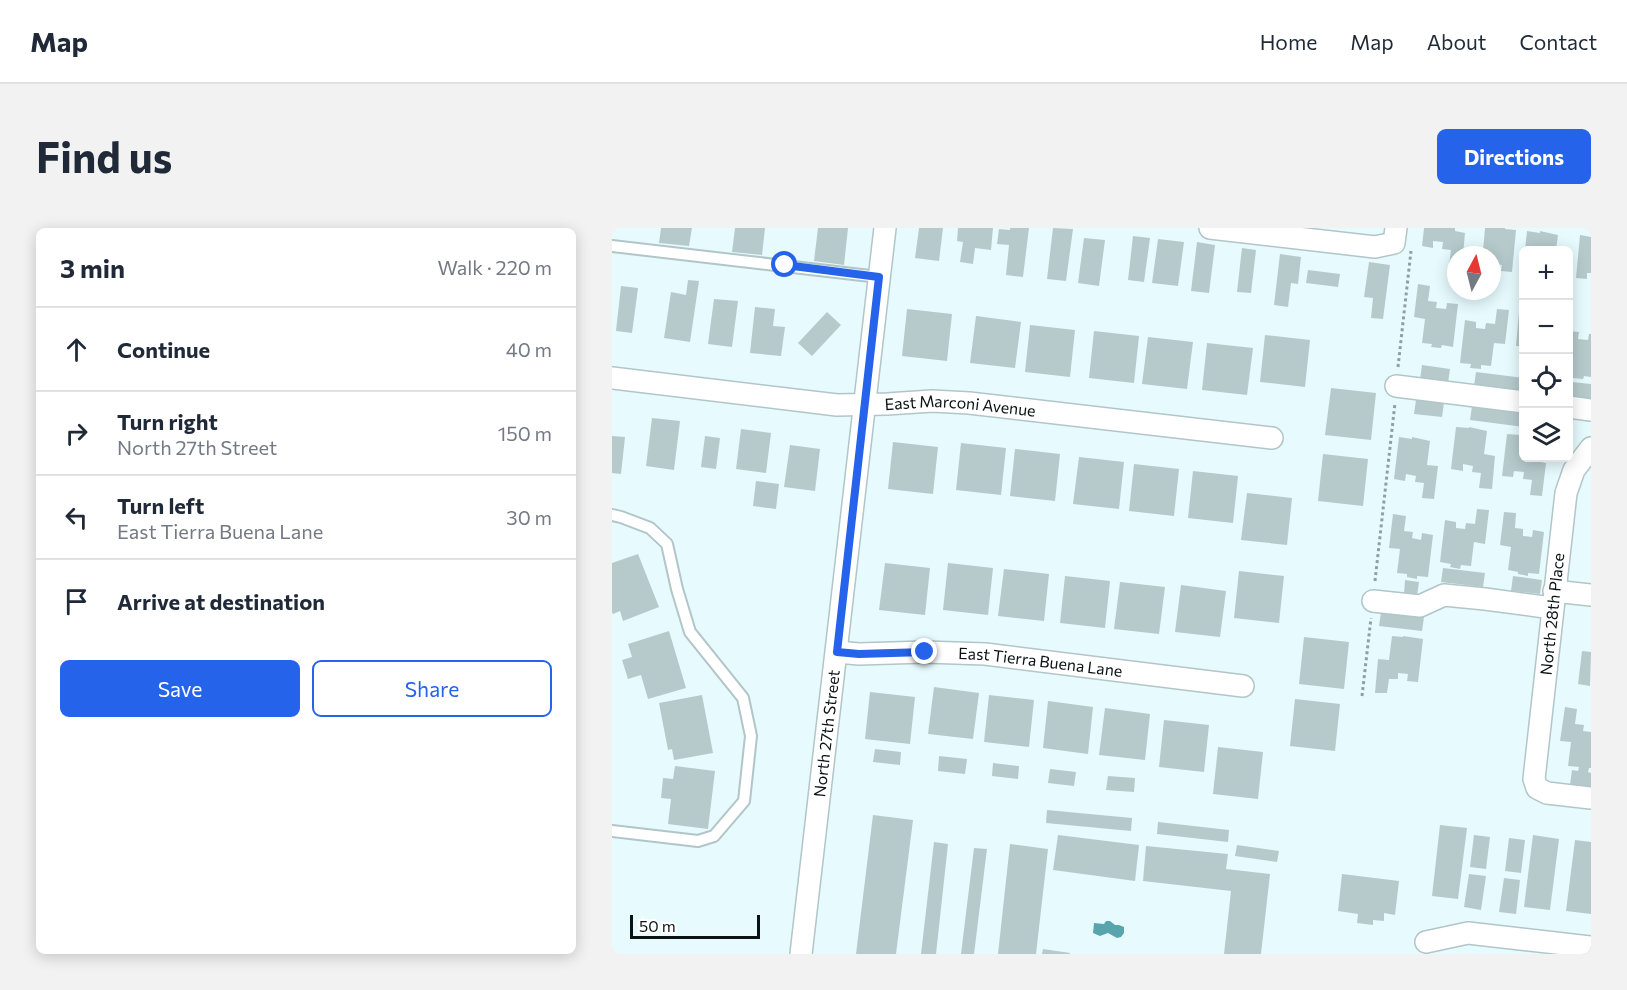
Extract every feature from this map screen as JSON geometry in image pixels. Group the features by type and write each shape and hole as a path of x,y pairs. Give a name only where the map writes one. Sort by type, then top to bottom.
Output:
{"street":[{"name":"North 27th Street","path":"801,954 885,228"},
{"path":"1210,228 1375,247 1394,243 1396,228"},
{"name":"East Marconi Avenue","path":"612,378 837,405 933,401 969,403 1272,438"},
{"path":"1396,386 1519,401"},
{"path":"1573,408 1591,410"},
{"name":"North 28th Place","path":"1591,448 1574,470 1566,493 1534,779 1537,788 1547,793 1591,798"},
{"path":"1373,601 1420,606 1444,595 1485,599 1553,600 1591,595"},
{"name":"East Tierra Buena Lane","path":"837,652 985,654 1243,686"},
{"path":"1426,942 1467,933 1591,947"}],"lane":[{"path":"612,246 879,277"},
{"path":"612,515 650,528 667,544 690,632 743,698 751,736 744,801 714,836 698,841 612,831"}],"path":[{"path":"1362,696 1412,250"}],"water":[{"path":"1106,921 1124,927 1121,937 1117,938 1108,933 1100,936 1093,933 1094,923 1104,924"}],"building":[{"path":"661,228 692,228 689,246 659,243"},
{"path":"735,228 765,228 762,255 732,252"},
{"path":"818,228 848,228 844,265 814,261"},
{"path":"919,228 943,228 939,261 915,258"},
{"path":"958,228 993,228 991,250 975,248 973,264 960,262 963,242 957,241"},
{"path":"1010,228 1029,228 1023,277 1006,275 1009,245 997,244 999,229 1010,230"},
{"path":"1053,228 1073,229 1066,281 1047,279"},
{"path":"1424,228 1455,228 1455,231 1465,233 1464,246 1447,246 1447,250 1442,249 1443,242 1433,241 1433,248 1422,246"},
{"path":"1485,228 1516,230 1512,272 1501,271 1501,246 1483,246"},
{"path":"1527,231 1558,235 1557,246 1525,246"},
{"path":"1580,235 1591,237 1591,273 1587,273 1587,279 1576,278"},
{"path":"1133,236 1150,238 1144,282 1128,280"},
{"path":"1084,238 1105,240 1099,286 1078,283"},
{"path":"1158,239 1184,242 1178,286 1152,283"},
{"path":"1197,242 1215,245 1209,293 1191,291"},
{"path":"1242,248 1256,250 1251,293 1237,292"},
{"path":"1280,254 1301,257 1298,284 1291,283 1288,307 1274,305"},
{"path":"1369,262 1390,265 1383,319 1371,318 1373,298 1364,297"},
{"path":"1308,270 1340,274 1338,287 1306,283"},
{"path":"688,280 699,281 690,342 664,338 671,292 686,295"},
{"path":"1418,284 1430,286 1428,301 1437,302 1436,308 1446,309 1447,303 1458,304 1453,347 1442,345 1441,348 1431,347 1432,344 1422,343 1425,319 1414,317"},
{"path":"621,286 638,288 632,333 616,331"},
{"path":"714,299 738,301 732,347 708,344"},
{"path":"755,307 775,309 773,326 785,327 781,356 750,353"},
{"path":"907,309 952,314 947,361 902,356"},
{"path":"1497,309 1509,310 1505,344 1494,343 1491,366 1481,365 1481,369 1470,368 1471,364 1460,363 1465,320 1476,322 1476,328 1485,329 1486,323 1495,324"},
{"path":"827,312 841,325 812,356 798,343"},
{"path":"1519,312 1519,346 1516,346"},
{"path":"976,316 1021,322 1015,368 970,363"},
{"path":"1030,325 1075,330 1070,377 1025,372"},
{"path":"1094,331 1139,336 1134,383 1089,378"},
{"path":"1573,331 1579,332 1578,339 1588,340 1591,334 1591,377 1573,378"},
{"path":"1265,335 1310,340 1305,387 1260,382"},
{"path":"1148,337 1193,342 1187,389 1142,384"},
{"path":"1207,343 1253,348 1247,395 1202,390"},
{"path":"1422,365 1450,369 1448,383 1420,380"},
{"path":"1476,372 1519,377 1519,391 1474,386"},
{"path":"1573,382 1591,384 1591,399 1573,396"},
{"path":"1331,388 1376,393 1371,440 1325,435"},
{"path":"1416,400 1444,403 1442,417 1414,414"},
{"path":"1472,406 1519,411 1519,426 1470,420"},
{"path":"652,418 680,421 674,470 646,466"},
{"path":"1456,427 1487,431 1484,454 1495,456 1492,489 1479,488 1481,473 1472,472 1473,466 1463,464 1463,471 1451,469"},
{"path":"741,429 771,433 766,473 736,469"},
{"path":"1507,434 1519,435 1519,462 1546,463 1542,496 1530,495 1532,480 1523,479 1524,472 1514,471 1513,477 1502,476"},
{"path":"612,436 625,437 621,474 612,473"},
{"path":"705,436 720,438 716,469 701,467"},
{"path":"1399,437 1430,441 1427,465 1438,466 1434,499 1422,498 1424,483 1415,482 1416,476 1406,474 1405,481 1394,479"},
{"path":"893,442 938,447 933,494 888,489"},
{"path":"961,443 1006,448 1001,495 956,490"},
{"path":"790,445 820,449 815,491 784,487"},
{"path":"1015,449 1060,454 1055,501 1010,496"},
{"path":"1323,454 1368,459 1363,506 1318,501"},
{"path":"1079,457 1124,462 1119,509 1073,504"},
{"path":"1134,464 1179,469 1174,516 1129,511"},
{"path":"1193,471 1238,476 1233,523 1188,518"},
{"path":"756,481 779,484 776,509 753,506"},
{"path":"1247,493 1292,498 1287,545 1241,540"},
{"path":"1477,509 1489,510 1485,544 1474,542 1471,566 1461,565 1460,569 1440,562 1445,520 1456,522 1456,528 1465,529 1466,523 1475,524"},
{"path":"1504,512 1516,513 1515,528 1523,529 1523,536 1532,537 1533,530 1544,532 1539,574 1528,573 1528,576 1508,570 1511,547 1500,545"},
{"path":"1393,514 1406,516 1404,531 1413,532 1412,538 1421,540 1422,533 1433,535 1428,577 1417,576 1417,579 1407,577 1407,574 1397,573 1400,549 1389,548"},
{"path":"638,554 659,607 623,621 620,611 613,614 612,612 612,563"},
{"path":"885,563 930,568 925,615 879,610"},
{"path":"948,563 993,568 988,615 943,610"},
{"path":"1443,568 1485,573 1483,587 1441,582"},
{"path":"1004,569 1049,574 1044,621 998,616"},
{"path":"1239,571 1284,576 1279,623 1234,618"},
{"path":"1065,576 1110,581 1105,628 1060,623"},
{"path":"1513,576 1542,580 1540,594 1511,591"},
{"path":"1405,580 1419,582 1417,596 1404,594"},
{"path":"1120,582 1165,587 1159,634 1114,629"},
{"path":"1181,585 1226,591 1220,637 1175,632"},
{"path":"1381,612 1424,617 1422,631 1379,626"},
{"path":"669,631 686,688 648,699 641,675 628,679 622,660 632,657 628,644"},
{"path":"1392,636 1423,639 1418,682 1407,681 1408,674 1398,673 1398,679 1389,679 1387,693 1375,693 1378,659 1389,660"},
{"path":"1304,637 1349,642 1344,689 1299,684"},
{"path":"1582,651 1591,652 1590,686 1578,684"},
{"path":"934,687 979,693 973,739 928,734"},
{"path":"870,692 915,697 910,744 865,739"},
{"path":"702,695 713,753 674,760 672,749 668,750 659,703"},
{"path":"989,695 1034,700 1029,747 984,742"},
{"path":"1295,699 1340,704 1335,751 1290,746"},
{"path":"1048,701 1093,707 1088,754 1043,748"},
{"path":"1565,707 1577,709 1575,724 1584,725 1583,731 1591,732 1591,768 1588,772 1591,773 1591,788 1570,785 1572,770 1578,771 1579,767 1568,766 1571,742 1560,741"},
{"path":"1105,708 1150,714 1145,760 1099,755"},
{"path":"1164,720 1209,725 1204,772 1159,767"},
{"path":"1218,747 1263,752 1258,799 1213,794"},
{"path":"875,749 901,752 900,765 873,762"},
{"path":"939,756 967,759 965,774 938,771"},
{"path":"993,763 1019,766 1018,779 992,776"},
{"path":"675,766 715,771 708,829 668,824 671,799 661,798 663,778 673,779"},
{"path":"1050,769 1076,772 1074,786 1048,783"},
{"path":"1108,776 1135,778 1134,792 1106,790"},
{"path":"1047,810 1132,818 1131,831 1046,823"},
{"path":"873,815 913,820 896,954 856,954"},
{"path":"1158,822 1229,830 1228,842 1157,834"},
{"path":"1440,825 1467,828 1458,899 1432,896"},
{"path":"1058,835 1139,845 1135,881 1053,870"},
{"path":"1474,835 1490,837 1486,869 1470,867"},
{"path":"1533,835 1559,839 1550,910 1524,907"},
{"path":"1509,838 1525,840 1521,873 1505,871"},
{"path":"1575,840 1591,842 1591,914 1566,911"},
{"path":"934,842 948,844 936,954 921,954"},
{"path":"1010,844 1048,849 1036,954 998,954"},
{"path":"1237,845 1279,851 1277,862 1235,856"},
{"path":"1146,846 1228,854 1226,869 1270,874 1261,954 1224,954 1231,891 1143,881"},
{"path":"974,848 987,849 974,954 961,954"},
{"path":"1342,874 1399,881 1395,915 1384,913 1384,921 1373,920 1373,925 1357,923 1358,914 1338,911"},
{"path":"1469,874 1486,876 1481,910 1464,907"},
{"path":"1504,878 1520,880 1516,914 1499,912"},
{"path":"1043,949 1070,953 1070,954 1042,954"}],"route":[{"path":"785,265 879,277 837,652 859,654 925,652"}]}
